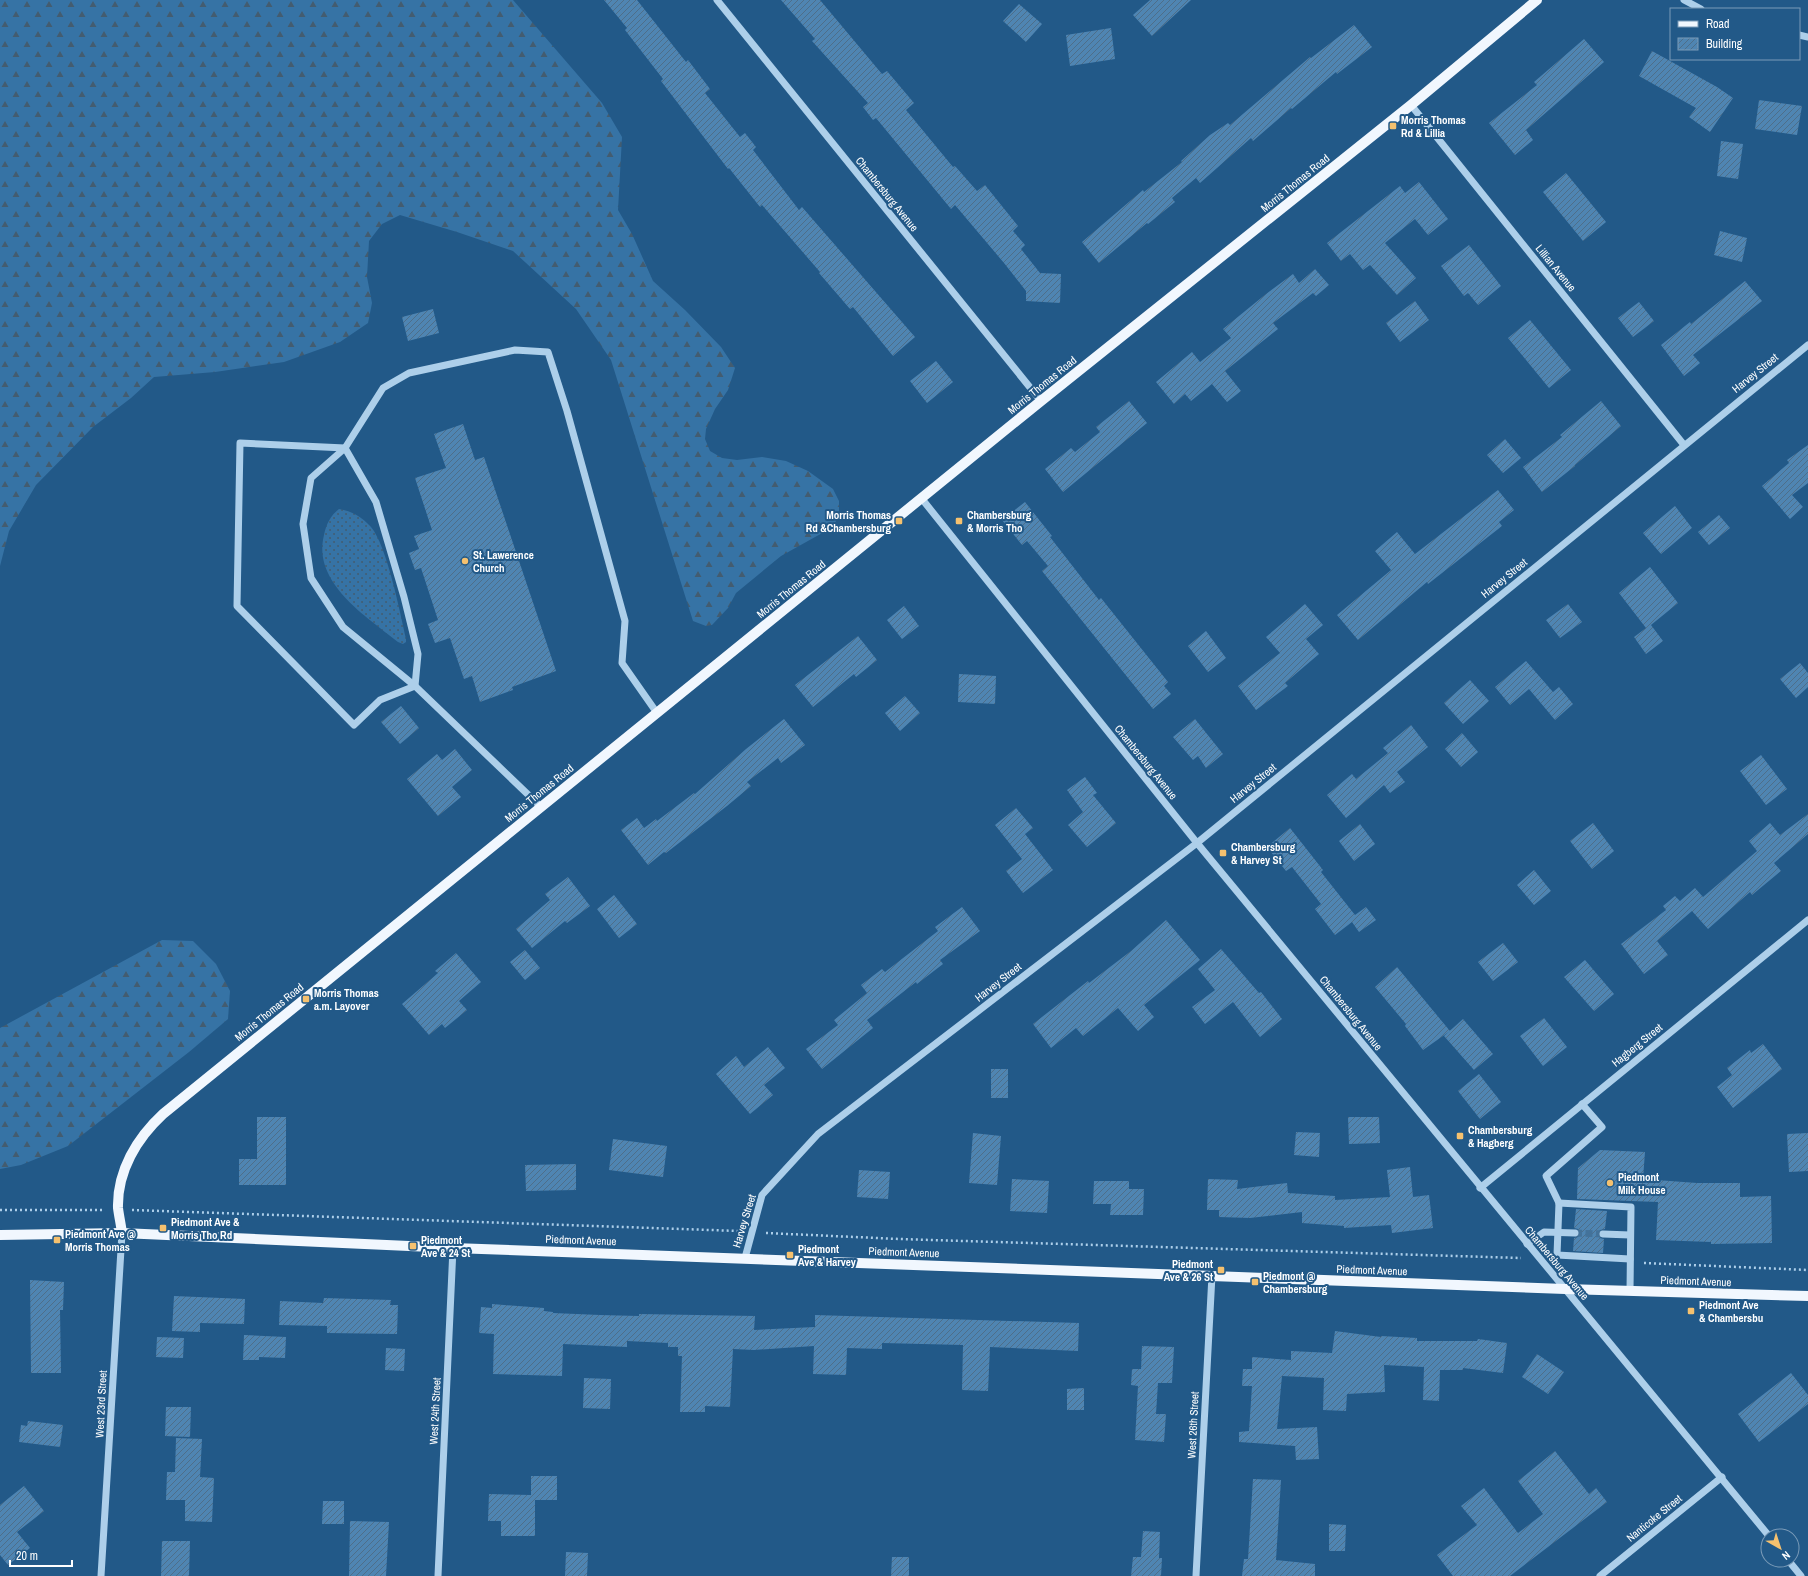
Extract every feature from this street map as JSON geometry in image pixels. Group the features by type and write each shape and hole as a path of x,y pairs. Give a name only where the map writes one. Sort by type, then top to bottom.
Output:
{"main road":[{"name":"Morris Thomas Road","path":"122,1233 118,1210 124,1173 138,1140 163,1114 1041,401 1411,105 1537,0"},
{"name":"Piedmont Avenue","path":"0,1235 122,1233 453,1248 1565,1289 1808,1296"}],"street":[{"name":"Chambersburg Avenue","path":"717,0 1041,401"},
{"path":"1684,0 1699,8"},
{"name":"Lillian Avenue","path":"1411,105 1684,445"},
{"name":"Harvey Street","path":"745,1258 762,1195 818,1134 1197,843 1808,345"},
{"path":"541,807 415,686 343,627 311,578 303,524 311,478 345,448 383,388 410,373 514,350 548,352 567,411 625,621 622,664 657,713"},
{"path":"345,448 240,443 237,606 354,724 380,700 415,686"},
{"path":"345,448 378,508 418,654 415,686"},
{"name":"Chambersburg Avenue","path":"922,498 1197,843 1480,1188 1722,1477 1763,1528"},
{"name":"Hagberg Street","path":"1480,1188 1808,920"},
{"path":"1582,1104 1602,1127 1546,1176 1559,1203 1557,1255 1629,1261"},
{"path":"1559,1203 1631,1207 1629,1261 1630,1291"},
{"path":"1527,1244 1544,1232 1575,1233"},
{"name":"West 23rd Street","path":"100,1576 122,1233"},
{"path":"1603,1234 1630,1235"},
{"name":"West 24th Street","path":"438,1576 453,1248"},
{"name":"West 26th Street","path":"1196,1576 1212,1275"},
{"name":"Nanticoke Street","path":"1600,1576 1722,1477"},
{"path":"1794,1568 1801,1576"}],"path":[{"path":"0,1210 118,1210 752,1232 907,1240 1540,1259"},
{"path":"1629,1261 1808,1270"}],"green space":[{"path":"0,0 513,0 602,103 622,137 618,210 632,234 653,281 685,310 721,347 735,368 728,390 715,409 706,429 705,439 710,451 722,458 737,460 762,457 786,461 808,471 833,489 839,501 839,515 833,527 781,556 736,593 728,608 712,625 706,626 693,621 611,360 576,309 513,251 400,215 382,224 369,241 367,277 372,303 368,323 340,342 284,362 215,372 154,377 131,398 93,427 36,485 9,531 0,566"},
{"path":"339,509 348,511 360,517 371,527 377,536 388,564 397,597 406,639 406,642 403,644 398,642 371,621 344,597 326,568 322,552 324,535 329,520"},
{"path":"162,940 193,941 216,964 230,991 228,1019 189,1052 68,1146 21,1165 0,1169 0,1028"}],"building":[{"path":"604,0 637,0 686,62 688,60 710,89 705,93 740,137 745,133 756,147 753,150 799,210 802,207 915,337 893,356 853,307 850,309 762,205 760,207 729,168 728,169 661,81 663,79 625,30 627,28"},
{"path":"781,0 820,0 882,74 887,71 914,103 906,110 953,167 955,166 977,191 985,185 1018,226 1013,231 1025,245 1021,249 1040,273 1061,274 1060,303 1026,301 1026,291 1004,263 955,205 951,209 876,118 873,120 863,107 868,103 812,41 815,39"},
{"path":"1150,0 1191,0 1152,36 1133,15"},
{"path":"1019,4 1042,24 1026,42 1003,21"},
{"path":"1354,25 1372,47 1337,74 1336,72 1253,141 1251,138 1200,183 1196,178 1172,198 1175,202 1099,263 1082,242 1143,190 1144,192 1182,162 1181,161 1210,135 1228,123 1230,125 1310,57 1311,58"},
{"path":"1111,28 1115,59 1070,66 1066,35"},
{"path":"1584,39 1604,62 1526,130 1533,140 1515,155 1489,123 1537,85 1534,82"},
{"path":"1652,51 1717,87 1733,98 1710,132 1689,117 1696,108 1639,76"},
{"path":"1759,100 1802,106 1797,135 1755,129"},
{"path":"1721,141 1743,144 1738,179 1717,176"},
{"path":"1566,173 1606,222 1583,241 1543,192"},
{"path":"1419,182 1448,219 1428,235 1415,219 1385,243 1416,278 1397,295 1370,265 1363,270 1350,254 1341,261 1327,243 1400,186 1405,193"},
{"path":"1720,231 1747,238 1742,262 1714,255"},
{"path":"1469,245 1501,286 1478,305 1468,293 1464,296 1441,266"},
{"path":"1315,269 1329,285 1316,296 1313,293 1273,323 1278,329 1225,371 1241,391 1227,402 1212,384 1191,401 1185,394 1174,404 1156,382 1192,352 1200,362 1231,338 1223,329 1266,294 1293,274 1299,283"},
{"path":"1745,281 1762,301 1693,355 1700,363 1684,376 1661,345 1690,322 1691,324"},
{"path":"1415,301 1429,320 1400,342 1386,323"},
{"path":"1639,302 1654,321 1633,337 1618,318"},
{"path":"433,309 439,333 408,341 402,317"},
{"path":"1530,320 1571,370 1549,388 1508,338"},
{"path":"936,361 953,382 927,403 910,381"},
{"path":"1129,401 1147,423 1063,492 1045,469 1071,448 1075,452 1100,432 1096,427"},
{"path":"1601,401 1621,426 1575,466 1542,492 1523,467 1562,437 1560,435"},
{"name":"St. Lawerence Church","path":"463,424 475,460 484,457 556,671 512,687 513,690 480,702 472,676 464,679 450,638 435,643 428,624 438,620 421,568 415,570 409,553 419,549 414,536 432,530 415,478 446,468 434,434"},
{"path":"1505,439 1521,458 1503,473 1487,455"},
{"path":"1808,445 1808,483 1792,495 1803,507 1790,519 1762,486 1789,463 1787,460"},
{"path":"1498,490 1514,510 1499,522 1502,526 1428,584 1427,582 1358,640 1337,615 1391,570 1375,551 1397,532 1415,554"},
{"path":"1025,502 1099,600 1101,598 1168,682 1164,686 1171,694 1153,709 1042,571 1048,566 1027,541 1022,545 1002,520"},
{"path":"1675,506 1692,528 1661,554 1643,533"},
{"path":"1719,515 1730,528 1709,545 1698,532"},
{"path":"1650,567 1678,603 1651,625 1663,641 1646,654 1634,637 1646,628 1619,593"},
{"path":"1305,604 1323,625 1306,639 1319,654 1285,683 1288,686 1256,710 1238,686 1280,653 1266,637"},
{"path":"1568,604 1582,622 1560,638 1546,620"},
{"path":"904,606 919,626 902,639 887,620"},
{"path":"1206,631 1226,658 1208,672 1188,646"},
{"path":"858,636 877,660 856,677 854,674 813,707 795,685"},
{"path":"1526,661 1553,692 1559,687 1573,704 1555,720 1529,689 1510,705 1495,687"},
{"path":"1800,663 1808,673 1808,687 1796,698 1780,679"},
{"path":"959,674 996,676 995,704 958,702"},
{"path":"1470,680 1489,701 1463,724 1444,703"},
{"path":"905,696 920,713 900,731 885,713"},
{"path":"401,706 419,728 400,744 381,722"},
{"path":"784,719 805,745 781,763 778,758 747,782 751,786 727,806 648,865 621,830 637,818 644,828 656,819 657,821 694,793 695,794 746,749"},
{"path":"1195,719 1223,754 1206,768 1198,756 1193,760 1173,737"},
{"path":"1411,725 1428,747 1397,772 1405,782 1390,793 1384,785 1346,818 1327,795 1352,774 1356,779 1388,753 1383,748"},
{"path":"1462,733 1478,752 1461,767 1445,749"},
{"path":"455,749 472,770 452,787 461,797 438,816 407,779 437,754 442,760"},
{"path":"1761,755 1787,789 1766,805 1740,771"},
{"path":"1085,777 1097,793 1093,795 1116,823 1087,847 1068,825 1083,812 1067,790"},
{"path":"1016,808 1033,828 1025,834 1053,870 1023,893 1006,871 1022,859 995,825"},
{"path":"1808,814 1808,834 1774,863 1781,871 1752,895 1750,892 1708,929 1692,911 1657,941 1668,955 1644,974 1621,944 1666,910 1663,906 1675,896 1680,901 1695,888 1703,897 1757,851 1749,841 1770,823 1780,835"},
{"path":"1593,823 1614,851 1592,869 1570,841"},
{"path":"1360,824 1375,844 1354,861 1339,841"},
{"path":"1290,828 1323,870 1321,872 1355,915 1366,907 1376,920 1359,932 1352,922 1335,935 1315,909 1321,904 1292,867 1286,871 1267,847"},
{"path":"1534,870 1551,891 1534,905 1517,885"},
{"path":"568,877 590,906 567,923 565,921 532,948 516,929 550,900 545,894"},
{"path":"614,895 637,924 619,938 597,909"},
{"path":"962,907 980,931 940,960 943,964 917,984 916,982 867,1020 873,1028 822,1069 806,1049 838,1025 834,1020 867,993 861,985 882,969 885,972 938,931 935,927"},
{"path":"1166,920 1200,960 1144,1005 1154,1017 1138,1031 1118,1008 1083,1036 1076,1028 1051,1048 1033,1024 1088,981 1089,983 1131,951"},
{"path":"1503,943 1518,962 1493,981 1478,962"},
{"path":"1221,949 1259,993 1261,992 1282,1019 1260,1037 1233,1002 1205,1024 1192,1007 1215,990 1198,969"},
{"path":"525,950 540,968 525,980 510,962"},
{"path":"456,953 481,982 459,1001 467,1010 445,1028 442,1024 429,1035 402,1004 438,973 435,971"},
{"path":"1585,960 1614,994 1594,1011 1564,977"},
{"path":"1397,967 1450,1031 1423,1050 1405,1026 1406,1024 1375,987"},
{"path":"1544,1018 1567,1047 1543,1066 1520,1036"},
{"path":"1463,1019 1493,1054 1474,1070 1444,1036"},
{"path":"1763,1044 1782,1069 1733,1108 1717,1087 1732,1075 1727,1068 1750,1050 1751,1053"},
{"path":"768,1047 785,1068 764,1085 773,1095 750,1114 716,1074 736,1056 744,1067"},
{"path":"991,1069 1008,1069 1008,1098 991,1098"},
{"path":"1479,1074 1501,1102 1480,1119 1458,1091"},
{"path":"257,1117 286,1117 286,1185 239,1185 239,1159 257,1159"},
{"path":"1348,1117 1379,1117 1380,1143 1349,1144"},
{"path":"1296,1132 1320,1133 1319,1157 1294,1155"},
{"path":"973,1133 1001,1136 997,1185 969,1183"},
{"path":"1808,1133 1808,1171 1789,1172 1787,1134"},
{"path":"613,1139 667,1146 663,1177 609,1170"},
{"path":"1600,1150 1645,1152 1643,1179 1697,1183 1740,1183 1740,1197 1771,1196 1772,1243 1711,1244 1711,1242 1656,1240 1658,1202 1577,1199 1578,1168"},
{"path":"576,1164 576,1190 526,1191 525,1165"},
{"path":"1410,1167 1413,1197 1429,1195 1433,1228 1392,1233 1391,1225 1344,1228 1344,1226 1302,1223 1302,1212 1250,1218 1219,1217 1219,1210 1207,1210 1208,1179 1238,1180 1237,1189 1287,1183 1288,1193 1335,1196 1335,1200 1390,1197 1387,1170"},
{"path":"859,1170 890,1172 888,1199 857,1197"},
{"path":"1012,1179 1049,1181 1047,1213 1010,1211"},
{"path":"1094,1181 1129,1181 1129,1189 1144,1189 1143,1215 1110,1215 1111,1204 1093,1204"},
{"path":"1576,1209 1607,1211 1605,1229 1600,1230 1598,1233 1600,1238 1604,1239 1603,1253 1573,1251 1574,1238 1578,1237 1580,1234 1578,1229 1574,1228"},
{"path":"30,1280 64,1282 63,1310 60,1310 61,1373 31,1373"},
{"path":"174,1296 245,1299 244,1324 200,1323 200,1332 172,1331"},
{"path":"324,1298 391,1300 390,1305 398,1305 397,1334 327,1333 327,1326 279,1325 280,1301 323,1303"},
{"path":"492,1304 544,1308 544,1311 553,1313 639,1316 639,1314 755,1316 754,1330 815,1327 815,1315 1079,1323 1078,1351 990,1347 988,1391 962,1390 963,1345 882,1343 882,1349 847,1348 846,1375 813,1374 814,1346 754,1350 733,1349 730,1407 705,1406 705,1412 680,1412 682,1356 678,1356 678,1347 668,1347 668,1343 627,1341 627,1347 563,1344 562,1376 493,1374 494,1334 479,1333 481,1307 492,1308"},
{"path":"1335,1331 1381,1337 1417,1338 1417,1341 1477,1341 1478,1339 1507,1343 1503,1373 1463,1368 1463,1370 1440,1370 1439,1401 1423,1400 1424,1367 1384,1365 1385,1392 1347,1394 1346,1411 1323,1410 1324,1378 1282,1376 1277,1429 1317,1427 1319,1459 1296,1460 1295,1446 1239,1442 1239,1432 1249,1431 1252,1386 1242,1386 1243,1369 1252,1369 1252,1357 1291,1360 1291,1351 1332,1353"},
{"path":"244,1335 286,1337 285,1358 259,1357 259,1360 243,1360"},
{"path":"157,1337 184,1338 183,1358 156,1357"},
{"path":"1142,1346 1174,1347 1172,1383 1158,1383 1156,1414 1166,1414 1164,1442 1135,1440 1138,1386 1131,1385 1132,1369 1141,1369"},
{"path":"386,1348 405,1349 404,1371 385,1370"},
{"path":"1537,1354 1564,1372 1548,1394 1522,1377"},
{"path":"1791,1373 1808,1395 1808,1404 1759,1442 1738,1414"},
{"path":"584,1378 611,1379 610,1409 583,1408"},
{"path":"1084,1388 1084,1410 1067,1410 1067,1389"},
{"path":"166,1407 191,1407 190,1437 165,1436"},
{"path":"28,1421 63,1425 60,1447 19,1442 21,1425 27,1426"},
{"path":"176,1438 202,1439 200,1477 214,1478 212,1522 185,1521 185,1500 166,1500 167,1472 175,1472"},
{"path":"1555,1451 1589,1494 1596,1488 1607,1502 1510,1576 1453,1576 1437,1555 1477,1525 1461,1506 1484,1488 1518,1533 1543,1514 1518,1481"},
{"path":"531,1476 557,1476 557,1500 535,1500 535,1536 501,1536 501,1521 488,1521 489,1494 531,1495"},
{"path":"1253,1479 1281,1480 1276,1560 1315,1564 1315,1576 1242,1576 1244,1559 1248,1559"},
{"path":"24,1486 44,1511 17,1532 30,1548 8,1565 0,1555 0,1505"},
{"path":"323,1501 344,1501 344,1524 322,1524"},
{"path":"350,1521 389,1522 386,1576 349,1576"},
{"path":"1329,1524 1346,1525 1345,1551 1329,1551"},
{"path":"1143,1531 1160,1532 1159,1558 1162,1558 1161,1576 1131,1576 1133,1557 1141,1557"},
{"path":"162,1541 190,1541 189,1576 161,1576"},
{"path":"566,1552 588,1553 587,1576 565,1576"},
{"path":"892,1557 909,1557 909,1576 891,1576"}],"tunnel":[{"path":"1575,1233 1603,1234"}],"place":[{"name":"Morris Thomas Rd & Lillia","path":"1393,126"},
{"name":"Morris Thomas Rd &Chambersburg","path":"899,521"},
{"name":"Chambersburg & Morris Tho","path":"959,521"},
{"name":"St. Lawerence Church","path":"465,561"},
{"name":"Chambersburg & Harvey St","path":"1223,853"},
{"name":"Morris Thomas a.m. Layover","path":"306,999"},
{"name":"Chambersburg & Hagberg","path":"1460,1136"},
{"name":"Piedmont Milk House","path":"1610,1183"},
{"name":"Piedmont Ave & Morris Tho Rd","path":"163,1228"},
{"name":"Piedmont Ave @ Morris Thomas","path":"57,1240"},
{"name":"Piedmont Ave & 24 St","path":"413,1246"},
{"name":"Piedmont Ave & Harvey","path":"790,1255"},
{"name":"Piedmont Ave & 26 St","path":"1221,1270"},
{"name":"Piedmont @ Chambersburg","path":"1255,1282"},
{"name":"Piedmont Ave & Chambersbu","path":"1691,1311"}]}
